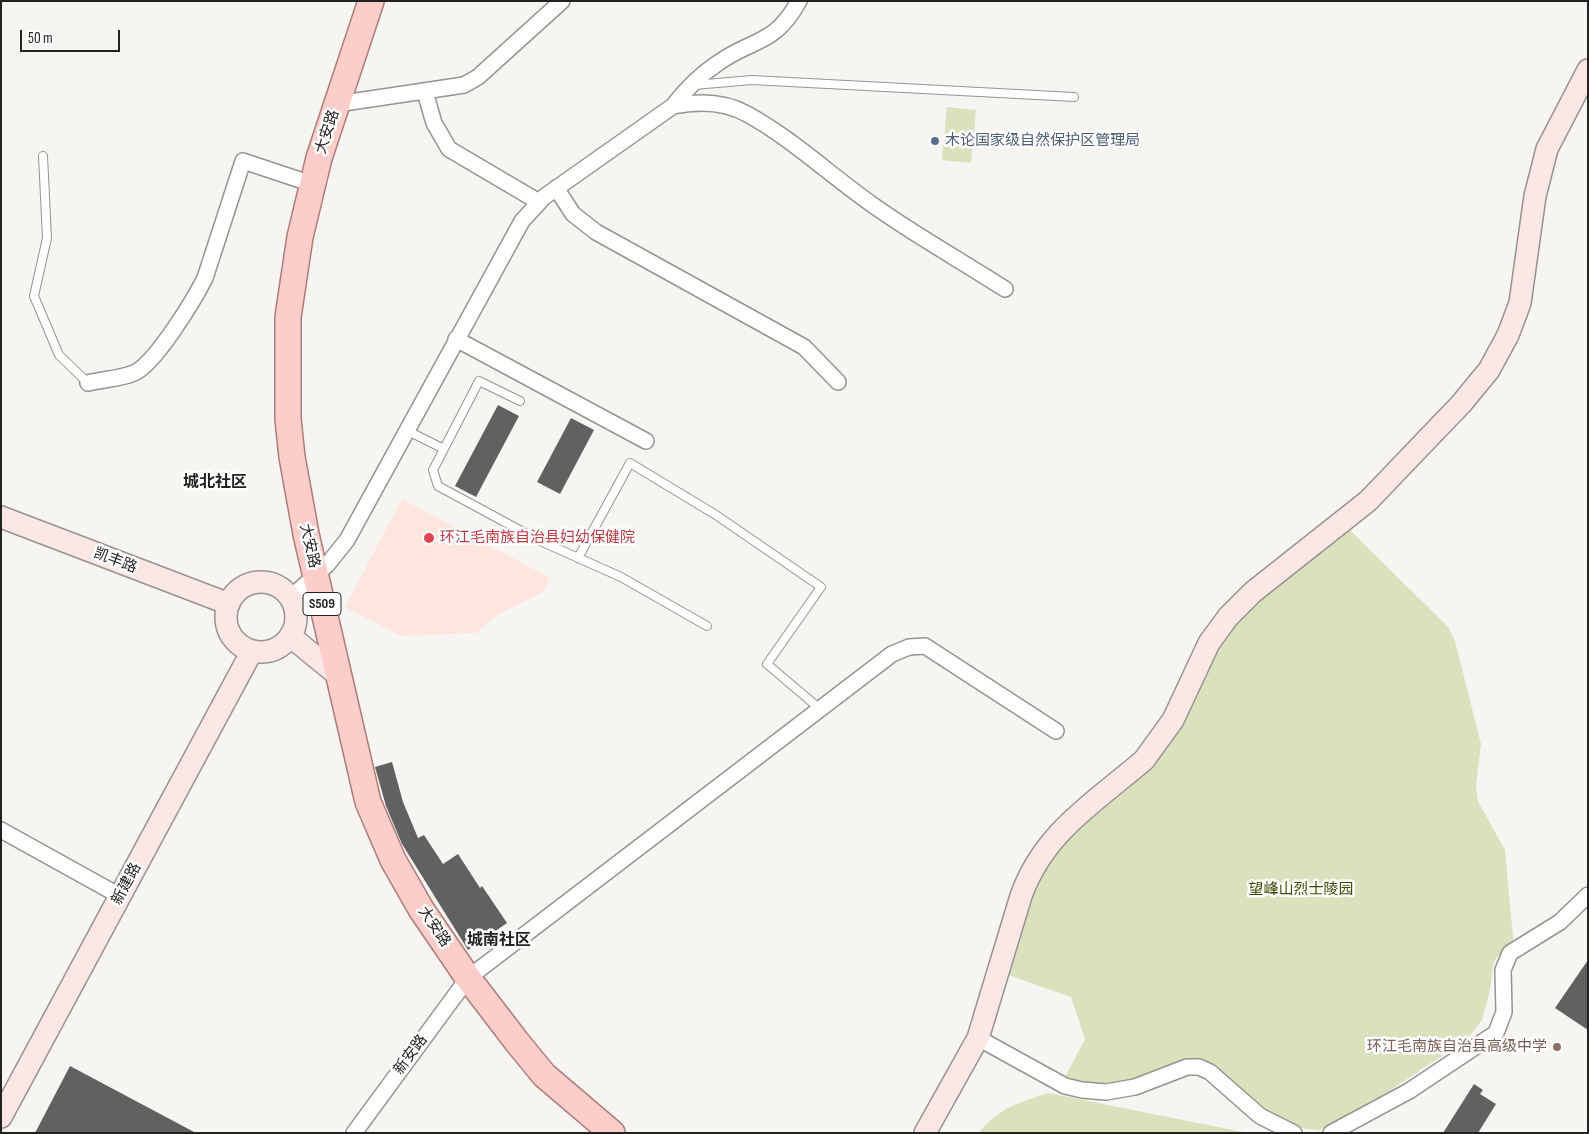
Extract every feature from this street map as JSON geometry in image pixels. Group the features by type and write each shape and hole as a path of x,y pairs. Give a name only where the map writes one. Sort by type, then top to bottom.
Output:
{"main road":[{"name":"大安路","path":"371,1 312,184 300,236 289,309 286,385 292,458 316,577 368,802 380,831 420,909 468,978 544,1075 612,1133"}],"street":[{"path":"337,104 457,88 478,77 562,1"},
{"path":"290,598 316,577 347,540 515,230 539,202 556,188 673,106 690,86 719,62 766,39 780,28 799,1"},
{"path":"925,1133 978,1038 1021,896 1027,880 1043,851 1065,826 1144,760 1177,712 1209,643 1240,604 1368,501 1462,404 1489,370 1508,336 1520,302 1535,196 1547,150 1588,70"},
{"path":"424,92 434,123 449,149 539,202"},
{"path":"673,106 700,102 713,103 746,114 790,142 870,204 1005,289"},
{"path":"88,383 127,375 141,369 152,358 196,296 205,278 243,161 312,184"},
{"path":"556,188 573,214 596,232 804,347 838,382"},
{"path":"456,338 646,441"},
{"name":"凯丰路","path":"1,517 228,604"},
{"path":"259,582 275,585 290,598 296,620 290,636 278,648 261,652 252,651 237,643 228,629 226,612 228,604 237,591 251,584 259,582"},
{"path":"290,636 339,676"},
{"name":"新安路","path":"354,1133 468,978 892,654 909,647 925,646 1056,731"},
{"name":"新建路","path":"1,1117 252,651"},
{"path":"1,830 120,896"},
{"path":"1331,1133 1409,1091 1496,1033 1504,1012 1503,970 1510,953 1560,922 1588,894"},
{"path":"978,1038 1065,1086 1082,1090 1106,1092 1135,1087 1187,1067 1199,1067 1210,1072 1260,1116 1294,1133"}],"lane":[{"path":"690,86 752,80 1074,97"},
{"path":"43,156 47,238 34,296 59,355 88,383"},
{"path":"520,401 479,381 433,470 435,481 442,490 538,540 621,578 707,626"},
{"path":"406,430 444,449"},
{"path":"578,558 630,463 716,515 821,587 767,664 820,709"}],"shaded area":[{"name":"环江毛南族自治县妇幼保健院","path":"402,499 550,578 543,592 497,615 476,633 401,636 345,607"}],"green space":[{"path":"947,107 976,110 971,163 942,160"},
{"name":"望峰山烈士陵园","path":"1350,530 1448,627 1455,641 1481,744 1476,785 1478,801 1505,850 1513,937 1513,945 1496,958 1493,965 1490,990 1482,1020 1467,1039 1386,1093 1320,1130 1299,1128 1258,1107 1206,1062 1191,1059 1125,1085 1091,1085 1064,1079 1085,1039 1071,997 1008,975 1040,876 1051,855 1184,720 1224,636 1256,601"},
{"path":"1048,1093 1248,1133 979,1133 994,1117 1010,1107"}],"building":[{"path":"498,405 519,416 476,497 455,486"},
{"path":"571,418 594,430 560,494 537,482"},
{"path":"392,762 403,802 418,838 424,835 443,864 458,854 480,888 482,886 507,923 468,950 402,844 386,806 375,767"},
{"path":"1588,960 1588,1030 1555,1008"},
{"path":"70,1066 196,1133 35,1133"},
{"path":"1474,1084 1483,1090 1480,1094 1496,1104 1478,1133 1443,1133"}],"place":[{"name":"木论国家级自然保护区管理局","path":"935,141"},
{"name":"环江毛南族自治县妇幼保健院","path":"429,538"},
{"name":"环江毛南族自治县高级中学","path":"1557,1047"}],"district":[{"name":"城北社区","path":"215,483"},
{"name":"城南社区","path":"499,941"}]}
